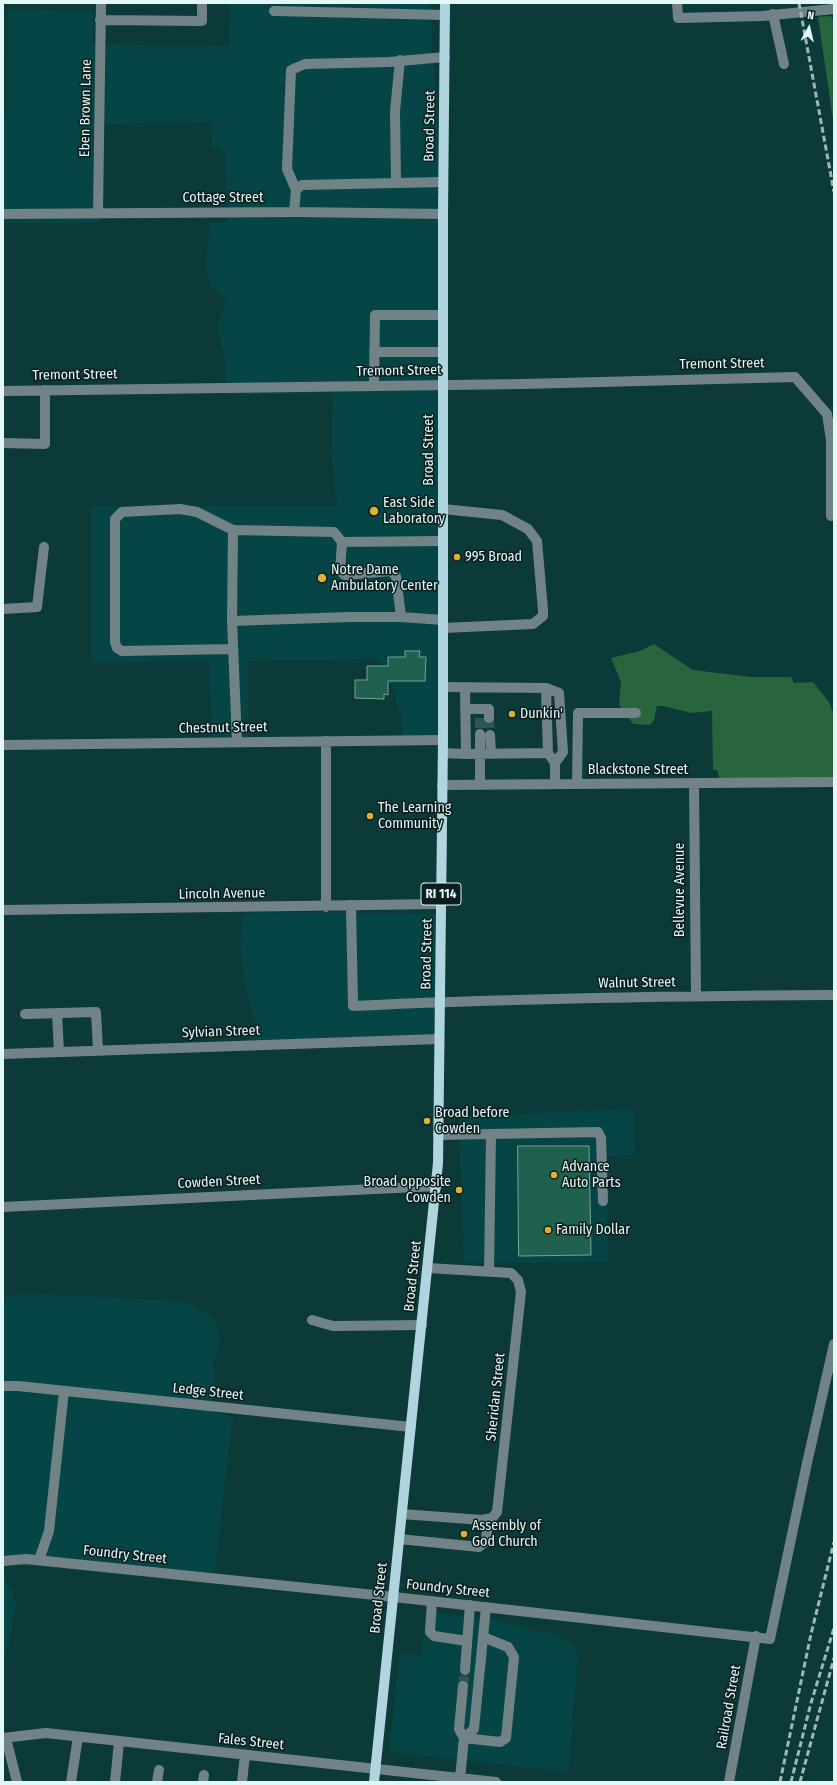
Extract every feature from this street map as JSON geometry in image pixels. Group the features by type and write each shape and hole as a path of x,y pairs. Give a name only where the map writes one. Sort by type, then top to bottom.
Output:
{"main road":[{"name":"Broad Street","path":"374,1782 394,1597 410,1427 437,1186 443,753 442,315 446,3"}],"street":[{"name":"Eben Brown Lane","path":"98,213 101,3"},
{"path":"100,20 202,21 202,3"},
{"path":"677,3 678,18 762,16 834,8"},
{"path":"274,11 445,15"},
{"path":"773,14 784,64"},
{"path":"294,212 296,190 287,169 291,70 306,64 400,60 445,56"},
{"path":"396,182 395,111 400,60"},
{"path":"296,190 302,185 443,182"},
{"name":"Cottage Street","path":"3,214 294,212 443,214"},
{"path":"374,385 375,315 442,315"},
{"path":"374,352 442,352"},
{"name":"Tremont Street","path":"3,391 795,377 827,414 831,440 831,516"},
{"path":"3,443 45,444 45,390"},
{"path":"233,649 122,651 117,648 115,642 115,519 122,512 180,509 197,512 233,530 334,532 342,542 340,571 345,575 391,571 396,576 400,618"},
{"path":"232,621 312,618 400,618 443,624 533,624 543,616 537,541 528,529 502,515 443,509"},
{"path":"233,530 232,621 237,742"},
{"path":"342,542 443,541"},
{"path":"3,609 37,607 44,547"},
{"path":"443,687 546,688 559,693 563,752 555,763"},
{"path":"465,687 466,754"},
{"path":"546,688 548,753 555,763 555,784"},
{"path":"465,709 483,715"},
{"path":"577,784 578,713 636,714"},
{"path":"480,785 480,754 485,735 491,754"},
{"name":"Chestnut Street","path":"3,745 443,740"},
{"path":"326,741 326,907"},
{"path":"443,753 548,753"},
{"name":"Blackstone Street","path":"442,786 834,782"},
{"name":"Bellevue Avenue","path":"694,783 696,996"},
{"name":"Lincoln Avenue","path":"3,910 326,907 351,905 441,904"},
{"name":"Walnut Street","path":"351,905 353,1006 440,1002 696,996 834,995"},
{"path":"26,1014 96,1012 98,1050"},
{"path":"57,1013 60,1052"},
{"name":"Sylvian Street","path":"3,1054 439,1039"},
{"path":"438,1135 598,1132 602,1138 603,1201"},
{"path":"489,1272 491,1135"},
{"name":"Cowden Street","path":"3,1206 437,1186"},
{"name":"Sheridan Street","path":"428,1268 511,1273 518,1280 521,1292 497,1512 492,1518 488,1519"},
{"path":"312,1320 334,1326 422,1324"},
{"name":"Foundry Street","path":"3,1561 14,1559 40,1560 470,1605 756,1636 770,1639 834,1344"},
{"name":"Ledge Street","path":"3,1386 410,1427"},
{"path":"40,1560 49,1531 64,1391"},
{"path":"399,1539 478,1547 486,1541 488,1519 482,1520 402,1514"},
{"path":"432,1601 430,1632 434,1636 467,1641"},
{"path":"465,1670 470,1605"},
{"path":"464,1738 474,1729 486,1607"},
{"name":"Railroad Street","path":"729,1782 756,1636"},
{"path":"464,1738 500,1742 506,1738 514,1657 508,1647 483,1637"},
{"path":"460,1778 464,1738 459,1729 463,1686"},
{"name":"Fales Street","path":"4,1738 46,1733 496,1782"},
{"path":"71,1782 78,1737"},
{"path":"4,1738 17,1782"},
{"path":"115,1782 119,1742"},
{"path":"242,1782 245,1755"},
{"path":"157,1782 159,1770"}],"shaded area":[{"path":"230,3 430,3 443,219 441,743 403,743 401,714 397,708 396,695 377,659 248,661 248,745 221,748 212,746 209,661 92,663 91,661 91,506 337,506 332,458 333,394 226,395 225,359 217,327 226,300 211,287 206,267 210,223 228,221 225,153 211,145 212,122 104,124 101,127 100,220 96,223 3,223 3,117 7,116 8,9 93,11 93,44 229,46"},
{"path":"251,912 439,914 438,1041 240,1051 257,1027 245,987 240,949 243,915"},
{"path":"633,1109 635,1155 607,1156 608,1262 464,1263 459,1117"},
{"path":"26,1293 175,1301 195,1305 208,1314 216,1324 220,1342 213,1365 215,1374 211,1411 233,1417 213,1584 31,1566 8,1565 3,1568 3,1298"},
{"path":"3,1571 16,1605 3,1671"},
{"path":"426,1612 493,1620 557,1635 577,1649 577,1668 568,1772 389,1752 400,1654 421,1655"}],"green space":[{"path":"831,16 834,22 834,126 818,17"},
{"path":"654,644 693,670 751,677 791,677 794,683 813,682 829,702 834,715 834,786 722,787 717,770 713,770 712,711 692,713 657,706 654,720 650,725 633,724 619,705 621,682 611,658 640,651"}],"building":[{"path":"405,651 420,651 419,657 426,657 425,681 388,681 388,695 384,694 384,699 355,698 355,680 367,680 367,666 388,666 388,657 405,657"},
{"path":"518,1146 589,1146 591,1255 519,1256"}],"tunnel":[{"path":"480,718 480,734"},
{"path":"489,718 490,735"},
{"path":"463,1686 465,1670"}],"railway":[{"path":"799,3 834,192"},
{"path":"780,1782 811,1634 834,1542"},
{"path":"791,1782 811,1703 834,1628"},
{"path":"800,1782 834,1658"}],"place":[{"name":"East Side Laboratory","path":"374,511"},
{"name":"995 Broad","path":"457,557"},
{"name":"Notre Dame Ambulatory Center","path":"322,578"},
{"name":"Dunkin'","path":"512,714"},
{"name":"The Learning Community","path":"370,816"},
{"name":"Broad before Cowden","path":"427,1121"},
{"name":"Advance Auto Parts","path":"554,1175"},
{"name":"Broad opposite Cowden","path":"459,1190"},
{"name":"Family Dollar","path":"548,1230"},
{"name":"Assembly of God Church","path":"464,1534"}]}
